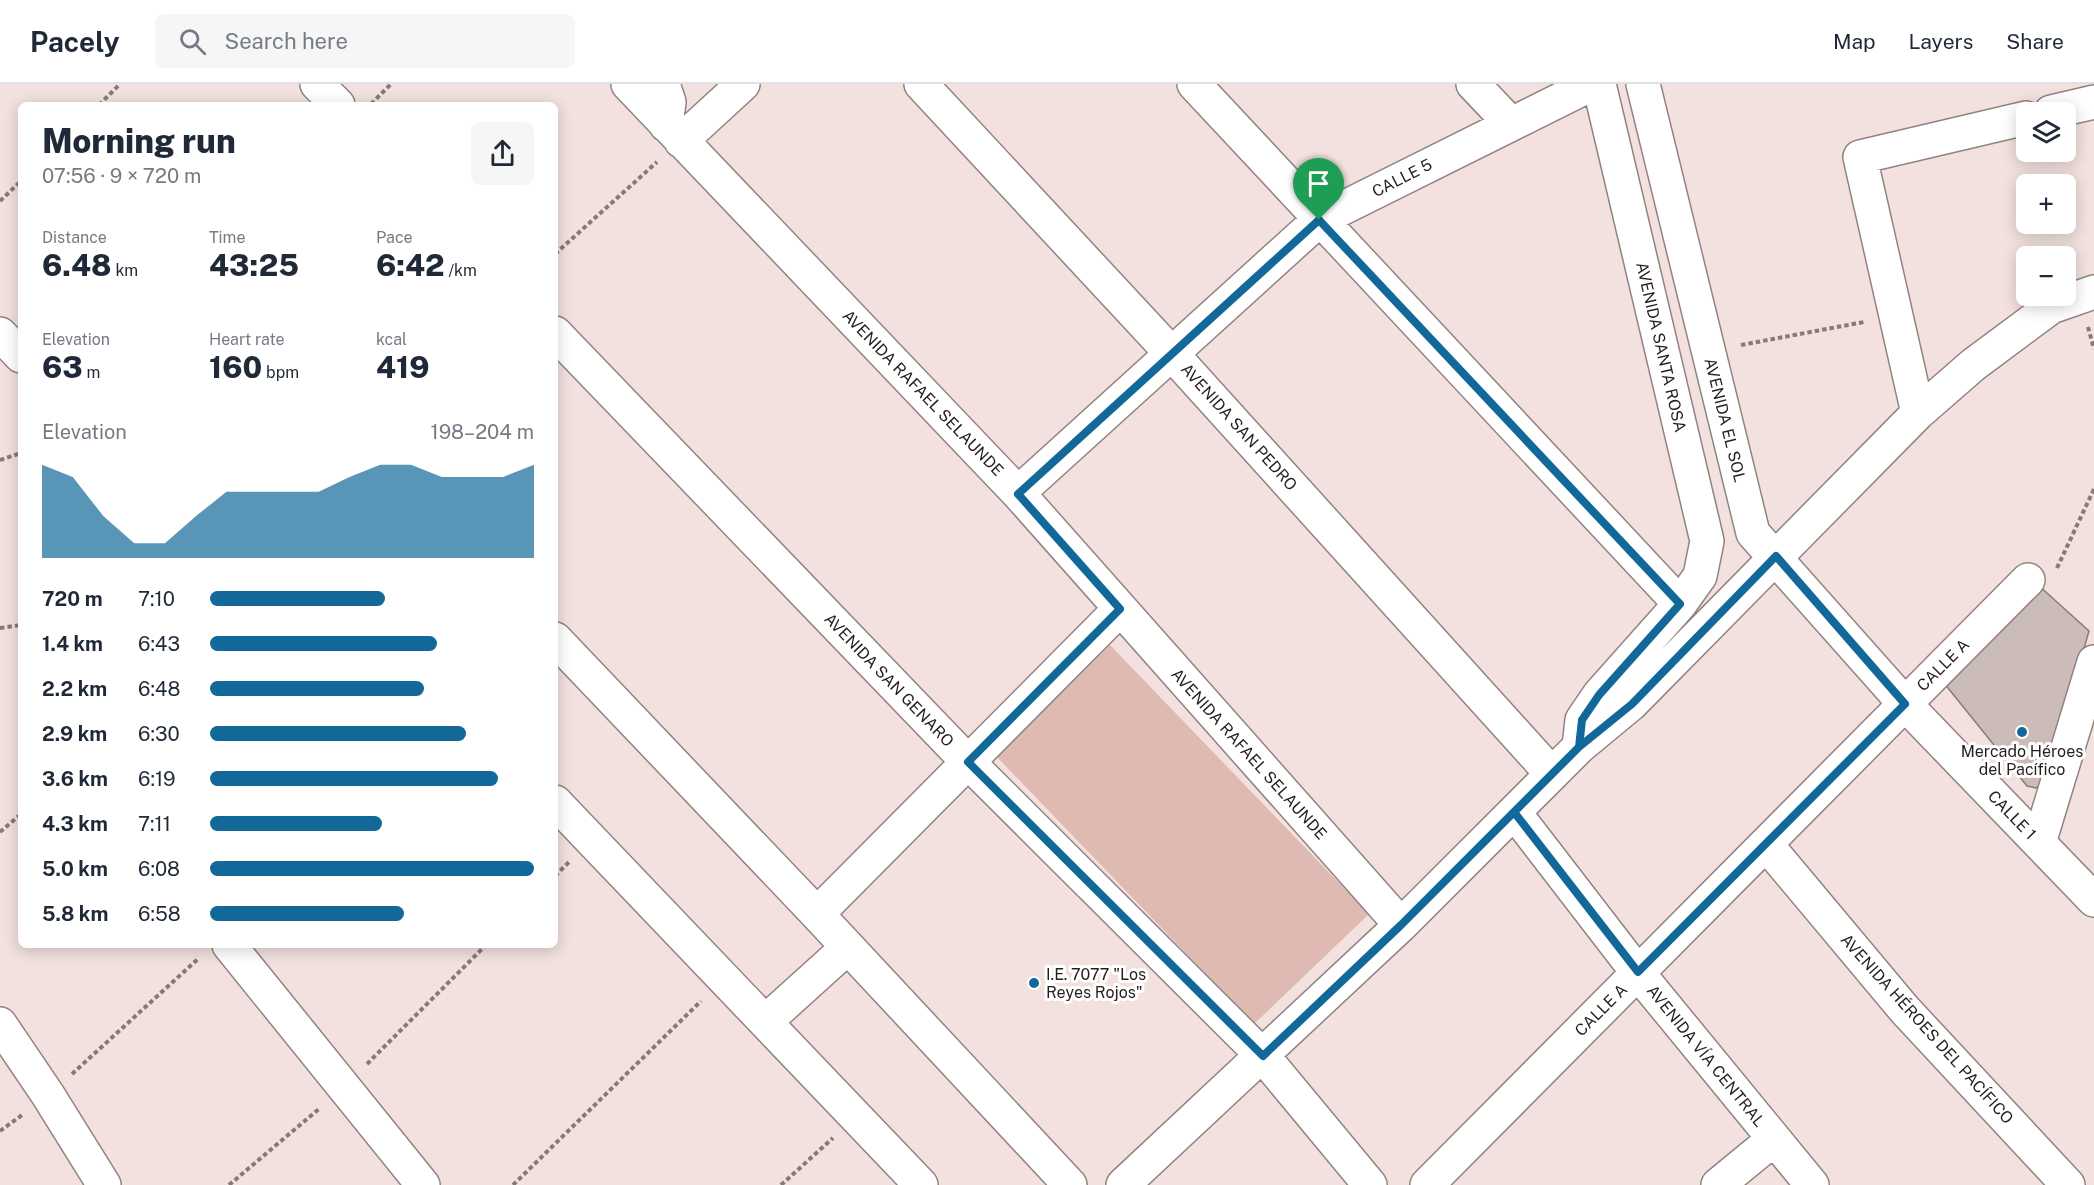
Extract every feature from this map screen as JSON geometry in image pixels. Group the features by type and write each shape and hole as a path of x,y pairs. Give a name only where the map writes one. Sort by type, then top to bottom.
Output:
{"street":[{"path":"317,84 335,102"},
{"name":"AVENIDA RAFAEL SELAUNDE","path":"628,84 1018,494 1401,925"},
{"path":"663,84 669,102 674,133 743,84"},
{"name":"AVENIDA SAN PEDRO","path":"921,84 1172,354 1552,774"},
{"path":"1194,84 1680,604"},
{"path":"1473,84 1510,123"},
{"name":"CALLE 5","path":"1018,494 1319,220 1592,84"},
{"name":"AVENIDA SANTA ROSA","path":"1579,747 1582,720 1599,695 1680,604 1700,576 1707,541 1599,84"},
{"name":"AVENIDA EL SOL","path":"1643,84 1753,533 1776,556 1905,704"},
{"path":"2054,102 2073,84"},
{"path":"2076,106 2094,102"},
{"path":"1918,413 1860,157 2016,120"},
{"path":"1123,1185 1401,925 1579,747 1632,704 1918,413 1973,365 2051,307 2094,292"},
{"path":"0,334 18,353"},
{"name":"AVENIDA SAN GENARO","path":"558,336 968,762 1263,1056 1370,1185"},
{"name":"CALLE A","path":"1427,1185 2028,580"},
{"path":"817,914 1120,609"},
{"path":"558,642 817,914 1070,1185"},
{"path":"2038,843 2094,662"},
{"name":"CALLE 1","path":"1905,704 2094,900"},
{"path":"558,805 921,1185"},
{"name":"AVENIDA VÍA CENTRAL","path":"1514,812 1638,972 1812,1185"},
{"name":"AVENIDA HÉROES DEL PACÍFICO","path":"1766,844 1905,1010 2068,1185"},
{"path":"765,1022 848,947"},
{"path":"217,949 423,1185"},
{"path":"0,1024 104,1185"},
{"path":"1718,1185 1774,1139"}],"path":[{"path":"102,102 120,84"},
{"path":"373,102 391,84"},
{"path":"558,251 674,133"},
{"path":"0,201 18,183"},
{"path":"1708,352 1896,316"},
{"path":"0,460 18,454"},
{"path":"2028,580 2047,579 2060,564 2094,489"},
{"path":"0,628 18,625"},
{"path":"0,832 18,817"},
{"path":"48,1095 217,949"},
{"path":"513,1185 723,979"},
{"path":"781,1185 856,1118"}],"shaded area":[{"path":"1110,645 1369,914 1254,1024 995,755"}],"building":[{"name":"Mercado Héroes del Pacífico","path":"2037,584 2089,631 2046,781 2036,788 2027,786 1944,683"}],"place":[{"name":"Mercado Héroes del Pacífico","path":"2022,732"},
{"name":"I.E. 7077 \"Los Reyes Rojos\"","path":"1034,983"}],"route":[{"path":"1319,220 1018,494 1120,609 968,762 1263,1056 1401,925 1514,812 1579,747 1632,704 1776,556 1905,704 1638,972 1514,812 1552,774 1579,747 1582,720 1599,695 1680,604 1319,220"}]}
